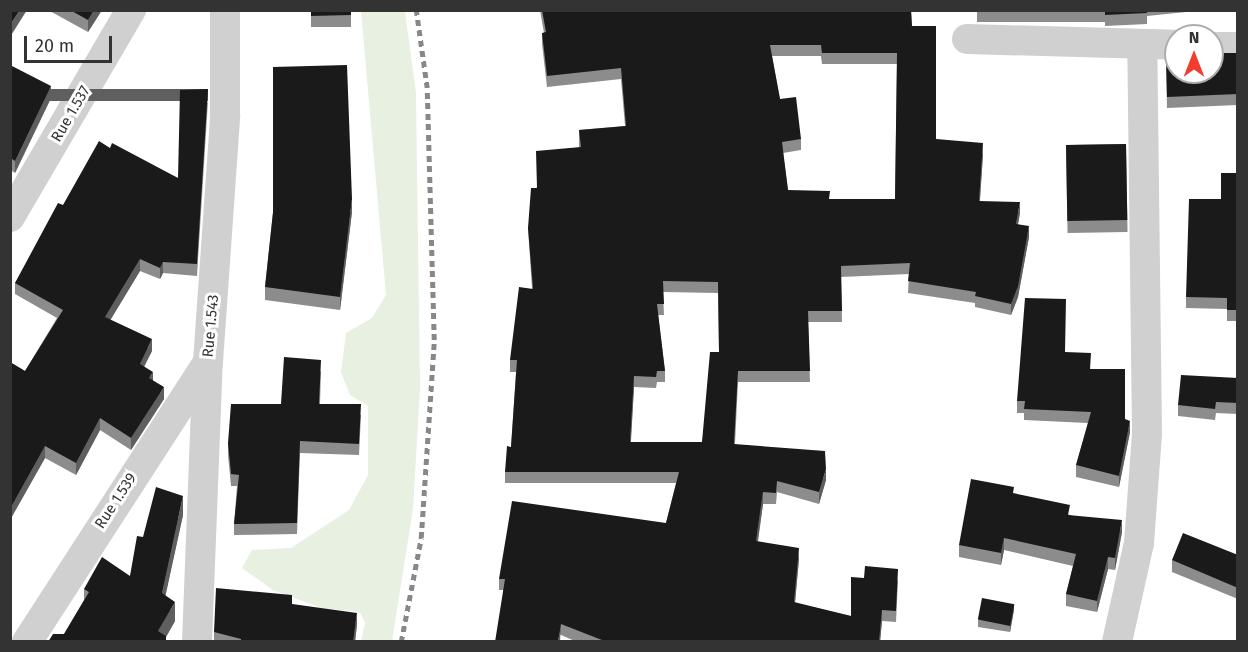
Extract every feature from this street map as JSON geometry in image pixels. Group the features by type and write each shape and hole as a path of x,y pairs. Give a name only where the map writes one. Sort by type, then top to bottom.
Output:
{"street":[{"name":"Rue 1.537","path":"10,217 131,10"},
{"name":"Rue 1.543","path":"197,642 208,362 225,116 225,10"},
{"path":"967,39 1164,45"},
{"path":"1117,642 1139,543 1147,433 1142,44"},
{"name":"Rue 1.539","path":"27,642 208,362"}],"green space":[{"path":"361,11 405,11 416,93 420,389 413,509 392,641 361,641 365,623 360,612 321,608 273,590 242,568 252,550 291,548 349,510 368,475 368,406 350,395 341,372 346,333 372,318 386,295"}],"building":[{"path":"10,10 20,10 10,25"},
{"path":"70,10 94,10 88,20"},
{"path":"311,10 351,10 351,15 311,16"},
{"path":"542,10 911,10 912,26 936,26 936,139 983,143 979,201 1020,202 1016,224 1029,226 1018,286 1011,304 975,296 976,292 908,281 910,263 841,266 842,311 808,311 810,371 738,371 734,444 825,451 826,469 819,492 777,481 776,493 763,492 756,541 799,548 794,602 851,616 851,577 864,578 865,566 898,569 896,611 882,610 879,642 607,642 561,624 558,642 495,642 505,579 499,579 512,501 666,523 679,472 505,472 507,446 511,447 517,360 510,360 519,287 533,289 528,228 531,188 537,188 536,151 581,147 579,130 626,126 621,68 547,76 542,33 546,32","holes":["770,45 821,45 822,53 897,53 895,199 829,199 830,191 788,190 782,142 801,139 796,97 780,99","663,281 718,282 719,352 710,352 702,442 630,442 634,376 656,377 657,371 665,371 657,304 664,304"]},
{"path":"977,10 1147,10 1147,13 1105,15 1105,11"},
{"path":"1224,53 1238,53 1238,94 1167,97 1167,84 1224,84"},
{"path":"10,65 51,86 15,161 10,160"},
{"path":"347,65 352,199 340,297 265,287 273,212 273,67"},
{"path":"208,89 197,264 163,262 160,268 140,259 105,317 152,339 140,364 153,372 149,378 164,387 131,438 100,418 76,463 45,446 10,509 10,362 25,371 63,310 15,283 58,203 63,205 99,141 110,148 112,143 178,178 180,90"},
{"path":"1126,144 1127,220 1067,221 1066,145"},
{"path":"1221,173 1238,173 1238,310 1227,310 1227,298 1186,297 1189,199 1221,199"},
{"path":"1025,298 1066,299 1065,352 1091,353 1090,369 1125,369 1125,419 1130,421 1119,476 1076,465 1091,412 1024,409 1025,401 1017,401"},
{"path":"284,357 321,360 319,404 361,404 359,444 300,441 297,523 234,524 239,475 231,474 228,443 231,404 281,404"},
{"path":"1181,375 1238,378 1238,403 1216,402 1215,409 1178,405"},
{"path":"971,479 1014,487 1013,493 1070,505 1068,515 1122,520 1115,558 1108,557 1097,601 1066,594 1076,554 1004,538 1001,553 959,545"},
{"path":"156,487 183,496 162,593 175,602 158,631 166,636 166,642 48,642 53,634 64,634 89,592 84,589 102,557 130,576 137,536 143,537"},
{"path":"1183,533 1238,555 1238,588 1172,560"},
{"path":"216,588 292,595 292,604 357,613 353,642 241,642 241,639 214,632"},
{"path":"982,598 1014,604 1010,626 978,620"}],"railway":[{"path":"401,642 421,538 434,340 427,88 416,10"}]}
